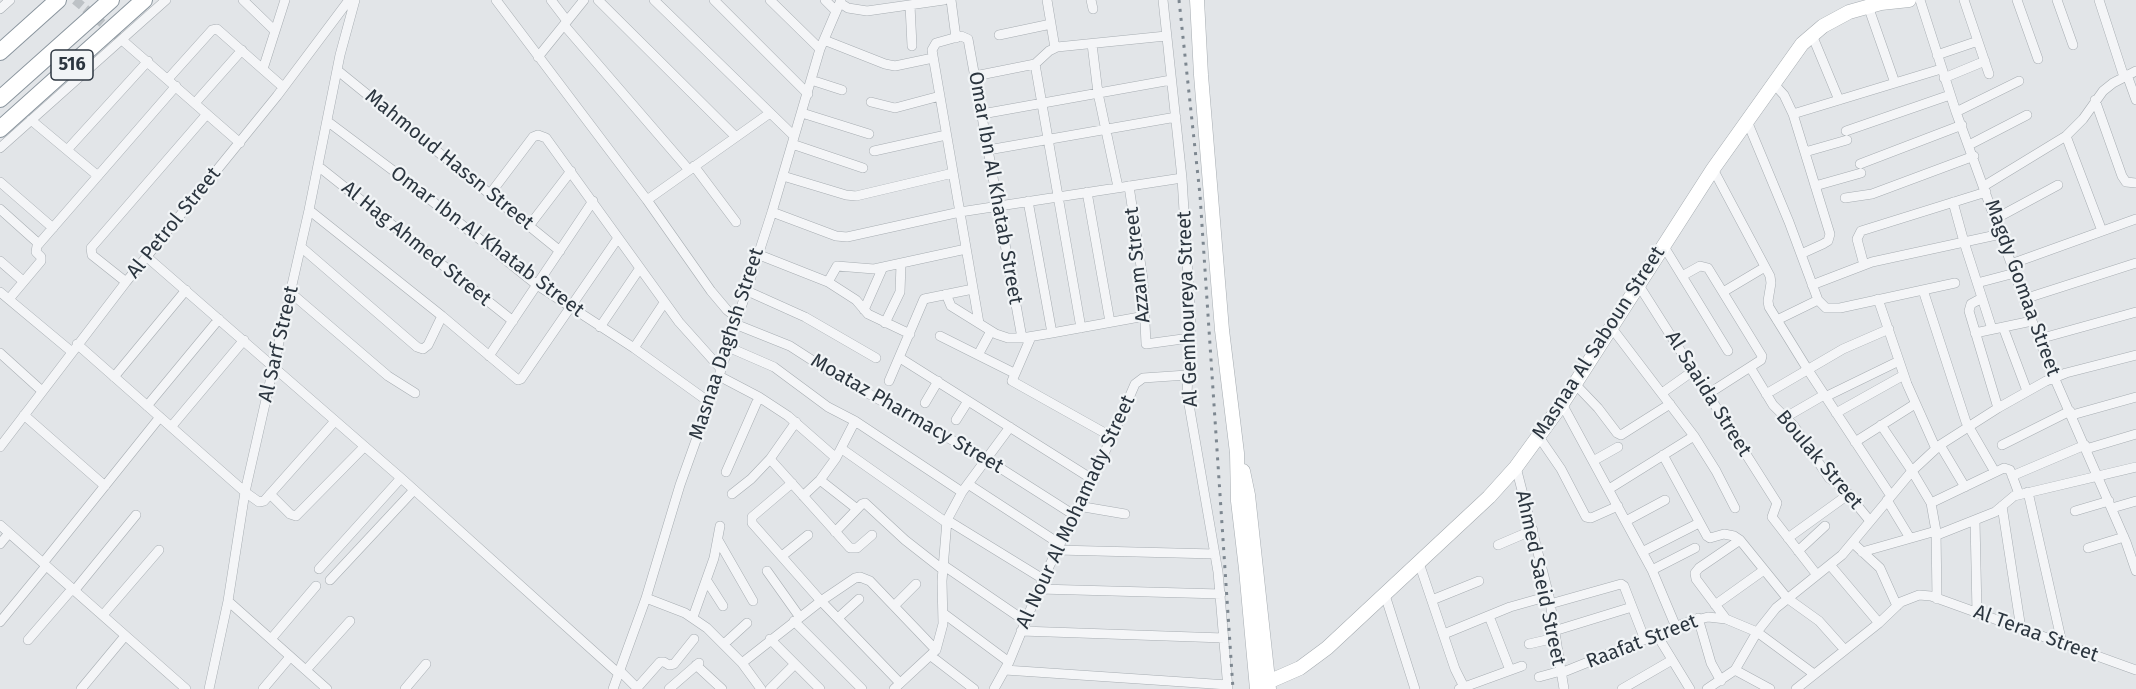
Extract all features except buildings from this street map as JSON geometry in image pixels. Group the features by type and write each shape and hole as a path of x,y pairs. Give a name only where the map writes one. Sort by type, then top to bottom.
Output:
{"highway":[{"path":"0,52 58,0"},
{"name":"516","path":"0,99 111,0"},
{"name":"516","path":"0,129 144,0"}],"street":[{"path":"0,9 10,0"},
{"path":"0,148 166,0"},
{"path":"243,0 275,31"},
{"path":"262,69 285,0"},
{"name":"Al Petrol Street","path":"0,447 74,348 240,142 349,0"},
{"name":"Al Sarf Street","path":"209,689 228,600 245,492 301,247 337,70 355,0"},
{"path":"496,0 736,321"},
{"path":"551,0 566,23 736,222"},
{"path":"538,57 584,0"},
{"path":"598,0 736,137"},
{"path":"654,0 770,112 793,140 863,168"},
{"path":"714,0 808,94"},
{"path":"770,0 820,49"},
{"path":"825,0 867,11 944,0"},
{"path":"951,0 956,38 934,45 933,58 979,323"},
{"path":"1047,0 1055,48"},
{"name":"Al Gemhoureya Street","path":"1163,0 1182,178 1190,338 1187,393 1221,594 1228,687"},
{"name":"Al Gemhoureya Street","path":"1197,0 1222,330 1237,453 1247,488 1256,612 1265,687"},
{"name":"Masnaa Al Saboun Street","path":"1265,687 1314,659 1489,497 1516,467 1562,404 1713,169 1802,44 1835,18 1868,6 1909,0"},
{"name":"Magdy Gomaa Street","path":"1920,0 1956,112 1974,156 2032,321 2125,539 2136,572"},
{"path":"1964,0 1989,74"},
{"path":"2017,0 2038,59"},
{"path":"2057,0 2073,45"},
{"path":"2099,0 2129,74 2136,100"},
{"name":"Masnaa Daghsh Street","path":"613,689 646,598 664,531 720,372 772,212 820,49 839,5"},
{"path":"910,5 912,46"},
{"path":"1868,6 1895,83"},
{"path":"999,35 1051,24"},
{"path":"9,299 41,261 36,250 39,244 98,176 214,29 219,30 283,87"},
{"path":"1812,35 1839,100"},
{"name":"Omar Ibn Al Khatab Street","path":"956,38 964,36 968,39 998,206 1026,337"},
{"path":"975,76 1035,64 1055,48 1166,36"},
{"path":"122,40 240,142"},
{"path":"824,40 895,66 933,58"},
{"path":"1937,55 1978,41"},
{"path":"1092,44 1098,93 1118,187"},
{"path":"195,103 242,50"},
{"path":"67,150 148,61"},
{"path":"1793,114 1895,83 1943,74 1985,61"},
{"path":"1035,64 1081,328"},
{"name":"Mahmoud Hassn Street","path":"337,70 560,251"},
{"path":"1864,265 1857,239 1861,231 1953,202 1985,189 2066,136 2083,119 2095,100 2108,87 2129,74"},
{"path":"811,80 842,90"},
{"path":"982,114 1172,80"},
{"path":"1956,112 2019,81"},
{"path":"1773,83 1784,95 1793,114 1830,231 1830,237 1823,244 1801,254"},
{"path":"1804,152 1950,94"},
{"path":"872,102 895,108 940,96"},
{"path":"2095,100 2122,176 2131,183"},
{"path":"647,200 770,112"},
{"path":"802,113 869,134"},
{"path":"126,282 92,255 91,248 207,114"},
{"path":"1969,145 2027,116"},
{"path":"988,150 1176,117"},
{"path":"31,120 98,176"},
{"name":"Omar Ibn Al Khatab Street","path":"327,121 407,181 537,285 634,348 709,402"},
{"path":"1747,121 1789,222 1818,300 1826,308 1840,308 1955,283"},
{"path":"1815,186 1962,126"},
{"path":"490,194 533,137 538,135 546,138 664,303 720,372 839,453 947,522 1043,579"},
{"path":"874,152 946,135"},
{"path":"2066,136 2102,231"},
{"path":"1845,198 1872,194 1974,156"},
{"name":"Al Hag Ahmed Street","path":"318,166 513,321"},
{"path":"1713,169 1765,267 1771,283 1768,301 1778,320 1889,498 1910,538"},
{"path":"529,225 571,171"},
{"path":"783,176 856,196 953,173"},
{"path":"772,212 842,237 960,212 1182,178"},
{"path":"0,182 53,228"},
{"path":"1995,219 2058,185"},
{"name":"Azzam Street","path":"1129,186 1143,280 1146,344 1190,338"},
{"path":"1087,192 1110,322"},
{"path":"489,356 593,201"},
{"path":"1028,201 1052,333"},
{"path":"1953,202 1992,329"},
{"path":"0,209 39,244"},
{"path":"309,210 442,316 516,379 521,380 618,238"},
{"path":"1977,283 2136,219"},
{"path":"1812,285 1864,265 2001,234"},
{"path":"1663,244 1728,351"},
{"path":"301,247 417,347 423,349 428,345 442,316"},
{"path":"828,282 837,266 868,269 966,249"},
{"path":"757,254 828,282 856,300 864,310 885,323 910,334"},
{"path":"147,257 414,489 638,689 660,662 674,664 694,639"},
{"path":"0,261 23,281"},
{"path":"2024,299 2136,263"},
{"path":"885,323 900,292 901,264"},
{"path":"1682,276 1697,267 1706,266 1762,357 1708,394"},
{"path":"864,310 883,267"},
{"path":"1723,292 1765,267"},
{"path":"600,327 640,268"},
{"name":"Al Saaida Street","path":"1638,284 1777,505 1772,517 1788,538"},
{"path":"889,381 924,298 973,289"},
{"path":"114,377 186,290"},
{"path":"745,290 805,317 876,358"},
{"path":"1923,290 1968,427 1995,472"},
{"path":"0,292 114,377 245,492 261,502 335,421"},
{"path":"291,292 388,376 415,393"},
{"path":"946,294 951,306 991,331 1008,338 1052,333 1145,316"},
{"path":"1982,298 1974,301 1969,307 1969,315 1998,408"},
{"path":"1878,299 1915,404 1938,447 1965,487"},
{"path":"1778,320 1818,300"},
{"path":"634,348 664,303"},
{"path":"2039,339 2136,312"},
{"path":"147,406 219,319"},
{"name":"Moataz Pharmacy Street","path":"736,321 790,346 835,375 1076,510"},
{"path":"1975,333 2032,321"},
{"path":"1611,327 1694,436 1735,508"},
{"path":"2003,327 2027,391"},
{"path":"1767,394 1858,342 1889,329"},
{"path":"978,355 991,331"},
{"path":"940,336 1014,373"},
{"path":"1026,337 1012,382 1112,437"},
{"path":"171,427 244,340"},
{"path":"728,347 774,367 828,406 1058,547 1215,554"},
{"path":"1,355 42,390"},
{"path":"1698,618 1715,686 1735,670 1766,619 1787,598 1830,565 1853,543 1912,471 1938,447 1998,408 2054,377 2136,355"},
{"path":"900,358 1092,479"},
{"path":"1786,417 1899,361"},
{"name":"Boulak Street","path":"1750,367 1831,481 1840,485 1849,494 1870,521"},
{"path":"1662,393 1693,370"},
{"name":"Al Nour Al Mohamady Street","path":"994,689 1007,666 1043,579 1137,381 1143,378 1187,375"},
{"path":"1836,413 1904,375"},
{"path":"925,403 938,381"},
{"path":"1575,384 1621,435 1670,404"},
{"path":"726,472 759,397"},
{"path":"2002,445 2071,413 2136,397"},
{"path":"956,420 969,401"},
{"path":"1562,404 1652,570 1676,627"},
{"path":"1855,442 1915,404"},
{"path":"24,415 105,486"},
{"path":"0,622 160,417"},
{"path":"803,496 820,480 839,453 855,421"},
{"path":"732,494 751,479 770,459 796,422"},
{"path":"1881,425 1931,503 1936,533 1937,599"},
{"path":"792,483 752,517 752,523 901,686 933,653 942,633 941,594 947,522 965,488 1010,427"},
{"path":"2012,476 2085,447 2136,434"},
{"path":"1609,489 1694,436"},
{"path":"1539,437 1561,469 1586,517 1591,518 1618,506"},
{"path":"270,494 290,514 296,516 364,447"},
{"path":"1593,461 1618,447"},
{"path":"1663,455 1707,536 1710,538 1724,534 1740,540 1787,598 1813,616 1844,649"},
{"path":"770,459 853,549 872,535"},
{"name":"Ahmed Saeid Street","path":"1516,467 1549,600 1564,689"},
{"path":"1863,552 1975,520 1995,512 2009,499 2024,493 2136,467"},
{"path":"1931,503 1995,472 2006,468 2010,470 2024,493 2062,643"},
{"path":"319,569 401,478"},
{"path":"820,480 857,509"},
{"path":"330,580 414,489"},
{"path":"1817,575 1788,538 1849,494"},
{"path":"1626,521 1665,500"},
{"path":"2075,511 2136,501"},
{"path":"835,532 862,504 867,504 905,540 1025,621"},
{"path":"2001,506 2021,628"},
{"path":"1076,510 1125,514"},
{"path":"28,640 136,515"},
{"path":"1975,520 1977,613"},
{"path":"1642,552 1699,523"},
{"path":"0,525 186,689"},
{"path":"693,617 706,581 720,526"},
{"path":"1798,551 1825,526"},
{"path":"1498,545 1533,530"},
{"path":"0,544 9,533"},
{"path":"782,556 808,535"},
{"path":"2088,548 2125,539 2136,539"},
{"path":"718,540 753,601"},
{"path":"1726,619 1695,577 1695,573 1740,540"},
{"path":"1796,689 1897,606 1888,591 1882,572 1853,543"},
{"path":"1652,570 1695,548"},
{"path":"103,615 159,550"},
{"path":"1419,563 1463,688 1522,666"},
{"path":"1830,565 1879,622"},
{"path":"1715,605 1764,570"},
{"path":"767,571 796,619 862,689"},
{"path":"742,663 821,601 855,578 866,578 894,606 933,653 974,689"},
{"path":"706,581 723,606"},
{"path":"1432,600 1479,581"},
{"path":"894,606 916,584"},
{"path":"1444,634 1489,616 1620,584 1624,586 1645,640"},
{"path":"271,639 316,586"},
{"path":"1039,589 1221,594"},
{"path":"1385,595 1415,689"},
{"name":"Al Teraa Street","path":"1897,606 1907,598 1919,595 1937,599 2136,669"},
{"path":"646,598 693,617 707,628 742,663 761,689"},
{"path":"838,618 859,599"},
{"path":"228,600 327,689"},
{"path":"1529,644 1632,606"},
{"path":"943,613 1007,666 1228,687"},
{"path":"1489,616 1510,670"},
{"name":"Raafat Street","path":"1539,677 1561,672 1698,618 1716,617 1757,632 1814,674"},
{"path":"306,670 351,621"},
{"path":"724,644 747,623"},
{"path":"1021,631 1224,638"},
{"path":"1657,635 1690,689"},
{"path":"81,689 125,636"},
{"path":"770,639 820,689"},
{"path":"263,689 290,657"},
{"path":"1622,689 1639,685 1672,660"},
{"path":"405,689 426,664"},
{"path":"669,689 698,664 722,689"},
{"path":"770,689 795,664"},
{"path":"1735,670 1770,689"},
{"path":"309,689 316,680"}],"tunnel":[{"path":"75,0 122,40"}],"railway":[{"path":"1179,0 1200,195 1233,689"}]}
